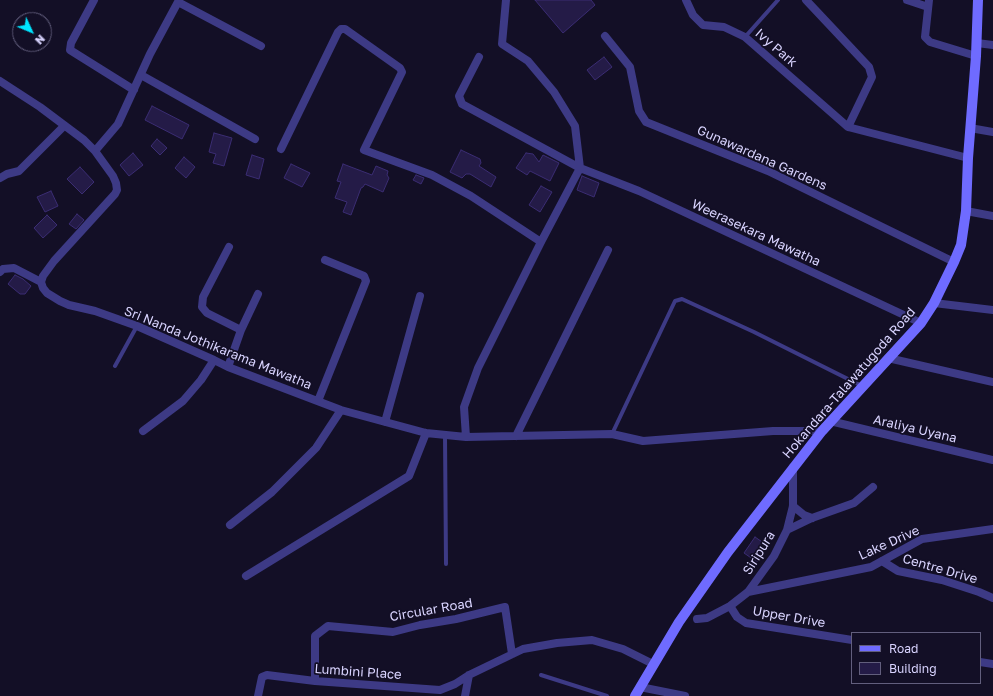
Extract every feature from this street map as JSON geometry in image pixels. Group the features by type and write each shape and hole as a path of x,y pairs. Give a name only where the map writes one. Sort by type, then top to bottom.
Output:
{"main road":[{"name":"Hokandara-Talawatugoda Road","path":"635,696 684,615 728,552 830,421 921,323 934,303 961,245 966,211 968,158 977,42 978,0"}],"street":[{"path":"94,0 71,44 70,50 134,90"},
{"path":"466,437 464,407 478,368 580,168 575,126 554,92 528,61 502,44 506,0"},
{"name":"Ivy Park","path":"686,0 693,15 703,25 724,26 745,37 848,127 968,158"},
{"path":"806,0 870,67 872,77 848,127"},
{"path":"907,0 928,3 924,37 930,42 976,56"},
{"path":"95,151 118,124 159,34 179,1 261,46"},
{"path":"281,149 338,32 341,29 345,29 400,68 402,72 364,150 432,175 472,196 541,242"},
{"name":"Gunawardana Gardens","path":"605,36 630,67 638,111 646,122 768,171 954,262"},
{"path":"977,42 993,45"},
{"name":"Weerasekara Mawatha","path":"479,57 459,96 462,104 580,168 639,191 921,323"},
{"path":"141,75 255,139"},
{"path":"0,81 40,107 84,140 95,151 113,176 117,187 116,194 47,269 41,282 14,268 3,269 0,272"},
{"path":"0,178 19,171 64,126"},
{"path":"970,128 993,132"},
{"path":"966,211 993,216"},
{"path":"229,247 203,297 202,307 207,313 241,330"},
{"path":"516,436 608,250"},
{"path":"318,401 366,282 364,276 325,260"},
{"name":"Sri Nanda Jothikarama Mawatha","path":"41,282 47,293 60,301 137,326 214,360 228,368 341,410 426,433 466,437 612,434 643,441 773,431 822,431"},
{"path":"228,368 241,330 258,294"},
{"path":"385,422 420,296"},
{"path":"934,303 993,310"},
{"path":"888,358 993,382"},
{"path":"143,431 183,401 201,380 214,360"},
{"path":"230,525 272,492 316,448 341,410"},
{"name":"Araliya Uyana","path":"830,421 993,460"},
{"path":"246,576 409,476 426,433"},
{"name":"Siripura","path":"696,619 707,618 730,606 748,592 774,556 787,530 793,506 793,467"},
{"path":"787,530 812,518 854,503 873,487"},
{"path":"793,506 804,515 812,518"},
{"name":"Lake Drive","path":"748,592 871,567 922,539 993,529"},
{"name":"Centre Drive","path":"882,561 898,571 942,580 993,598"},
{"name":"Upper Drive","path":"730,606 737,617 746,622 851,640"},
{"name":"Circular Road","path":"315,681 315,636 328,626 393,632 505,607 512,654"},
{"name":"Lumbini Place","path":"258,696 262,677 267,675 315,681 440,690 455,684 469,675 523,648 592,640 623,649 653,664"},
{"path":"981,662 993,664"},
{"path":"465,696 469,675"},
{"path":"640,687 685,696"}],"lane":[{"path":"745,37 778,0"},
{"path":"612,434 675,301 682,299 754,332 862,386"},
{"path":"115,366 137,326"},
{"path":"445,435 446,564"},
{"path":"541,675 607,696"}],"building":[{"path":"535,0 591,0 595,5 563,33"},
{"path":"604,57 612,67 595,80 587,70"},
{"path":"152,106 189,125 182,139 145,120"},
{"path":"214,133 232,138 224,166 213,163 216,154 209,152"},
{"path":"157,139 167,148 160,155 151,146"},
{"path":"461,150 480,159 481,163 479,166 496,177 491,187 470,174 466,174 462,178 450,172"},
{"path":"133,153 143,165 129,176 120,165"},
{"path":"526,153 533,154 539,162 543,155 559,163 550,181 530,171 527,175 516,168"},
{"path":"252,155 264,159 259,179 246,175"},
{"path":"184,157 195,167 186,178 175,168"},
{"path":"291,164 310,173 302,187 284,178"},
{"path":"343,164 372,175 376,166 388,171 387,175 389,178 383,192 365,184 361,188 351,215 343,212 347,202 335,198 341,182 337,181"},
{"path":"80,167 94,182 82,194 67,179"},
{"path":"416,175 424,178 421,184 413,180"},
{"path":"582,176 599,183 594,197 577,190"},
{"path":"541,186 552,192 540,212 529,205"},
{"path":"51,191 58,206 45,212 37,197"},
{"path":"77,214 84,220 76,229 69,224"},
{"path":"47,215 57,225 43,238 34,228"},
{"path":"15,275 23,279 31,286 25,294 20,294 8,284"},
{"path":"755,537 768,546 757,562 744,553"}]}
